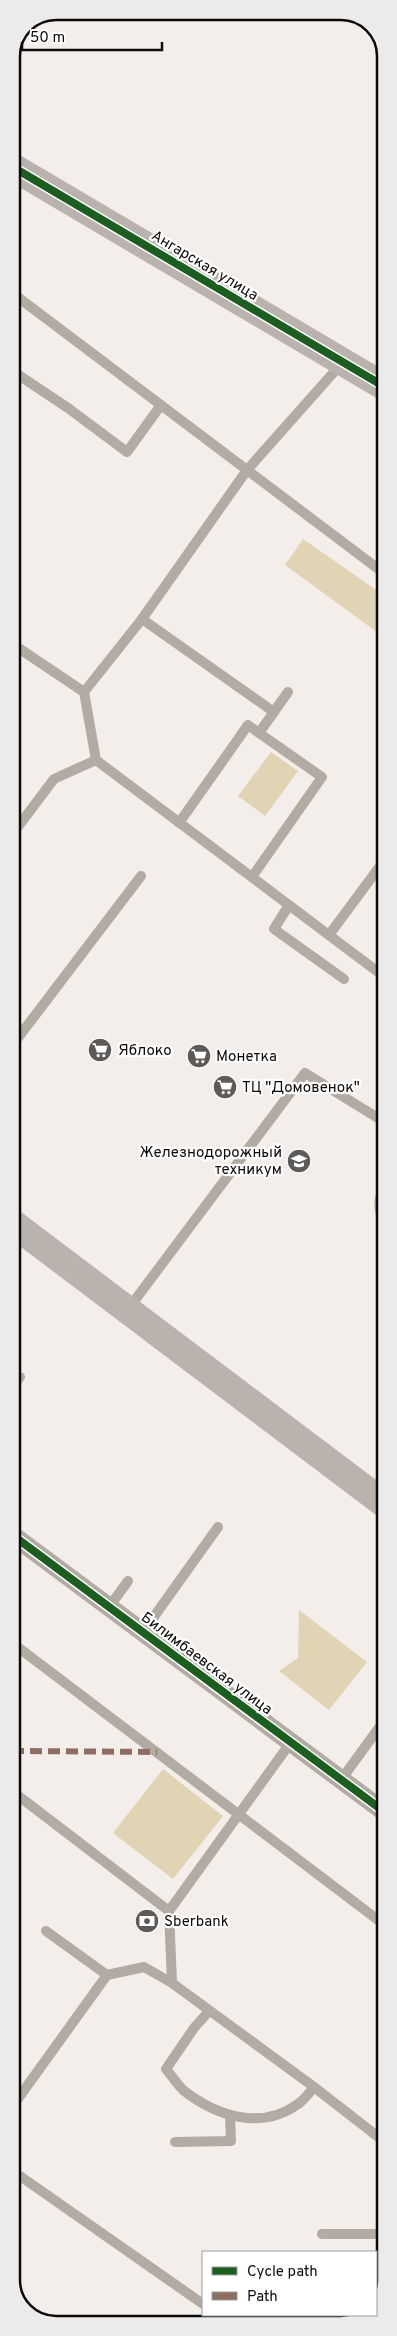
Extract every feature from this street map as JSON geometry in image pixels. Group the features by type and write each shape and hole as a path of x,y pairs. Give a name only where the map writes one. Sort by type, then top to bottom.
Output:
{"main road":[{"name":"Ангарская улица","path":"20,171 377,382"},
{"path":"20,1229 377,1498"}],"street":[{"name":"Билимбаевская улица","path":"20,1540 377,1806"}],"lane":[{"path":"20,299 377,567"},
{"path":"84,692 142,619 247,470 343,362"},
{"path":"20,376 68,408 127,452 161,405"},
{"path":"142,619 274,712"},
{"path":"20,649 84,692 96,760 377,971"},
{"path":"259,733 288,692"},
{"path":"179,823 248,725 322,777 252,877"},
{"path":"20,824 54,779 96,760"},
{"path":"329,935 377,870"},
{"path":"20,1035 141,876"},
{"path":"289,905 274,929 344,980"},
{"path":"128,1309 305,1073 377,1117"},
{"path":"143,1632 218,1526"},
{"path":"109,1607 128,1581"},
{"path":"20,1648 377,1919"},
{"path":"341,1780 377,1730"},
{"path":"172,1984 169,1910 291,1742"},
{"path":"20,1797 169,1910"},
{"path":"46,1931 107,1975"},
{"path":"20,2096 107,1975 144,1967 172,1984 314,2087 377,2136"},
{"path":"209,2011 194,2028 166,2068 182,2088 208,2107 230,2116 265,2119 298,2104 314,2087"},
{"path":"174,2142 231,2141 230,2116"},
{"path":"20,2176 202,2303"},
{"path":"322,2234 377,2234"}],"shaded area":[{"path":"303,539 377,590 377,632 285,565"},
{"path":"271,752 298,771 265,816 238,796"},
{"path":"299,1610 367,1662 329,1710 279,1671 298,1658"},
{"path":"163,1769 223,1816 173,1879 113,1833"}],"marked path":[{"path":"20,1751 157,1752"}],"cycle path":[{"path":"20,171 377,382"},
{"path":"20,1541 377,1806"}],"place":[{"name":"Яблоко","path":"100,1050"},
{"name":"Монетка","path":"199,1056"},
{"name":"ТЦ \"Домовенок\"","path":"225,1087"},
{"name":"Железнодорожный техникум","path":"299,1161"},
{"name":"Sberbank","path":"147,1921"}]}
